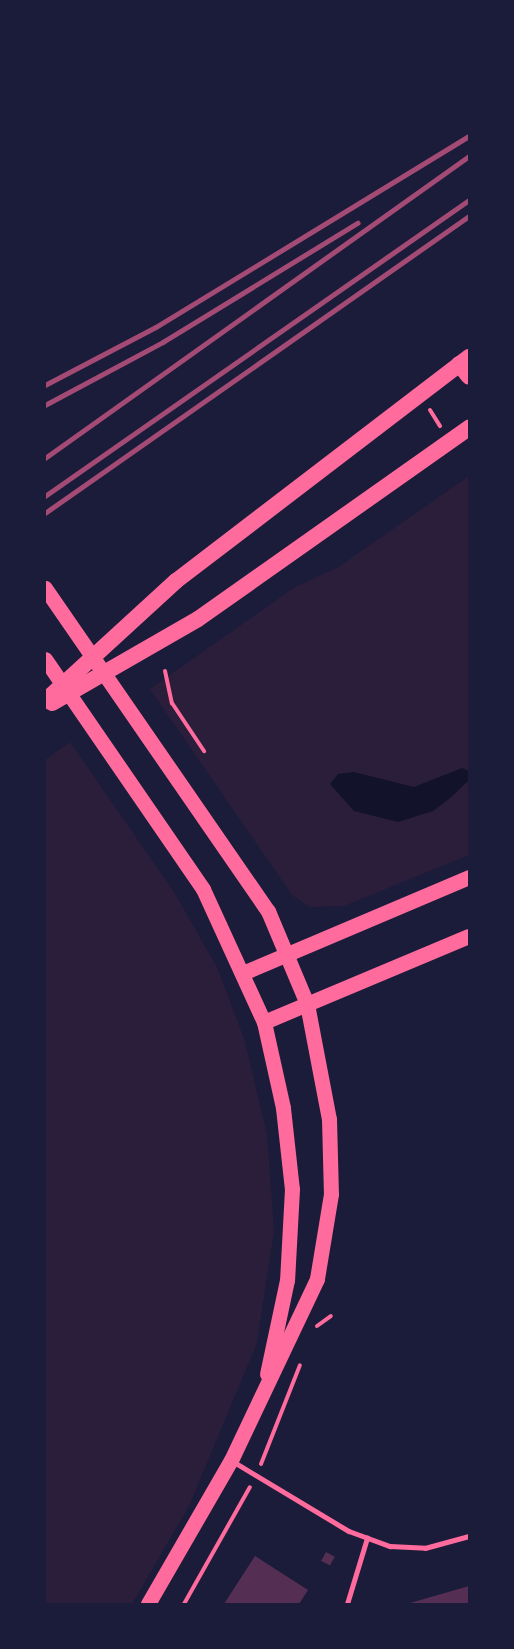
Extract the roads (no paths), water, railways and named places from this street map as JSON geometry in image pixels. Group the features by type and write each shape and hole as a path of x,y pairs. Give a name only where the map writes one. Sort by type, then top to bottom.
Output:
{"highway":[{"path":"45,700 176,580 466,366"},
{"path":"45,707 198,619 469,428"}],"main road":[{"path":"45,588 257,891 288,953 307,1004 329,1119 329,1216 314,1287 231,1460 148,1604"},
{"path":"45,659 203,889 245,972 264,1022 288,1136 292,1197 284,1300 261,1399"},
{"path":"245,972 469,877"},
{"path":"264,1022 469,936"}],"lane":[{"path":"231,1460 367,1538 425,1548 469,1536"},
{"path":"347,1604 367,1538"}],"railway":[{"path":"45,385 156,327 469,136"},
{"path":"45,458 469,156"},
{"path":"45,496 469,200"},
{"path":"45,513 469,216"},
{"path":"45,405 163,342 357,223"}]}
